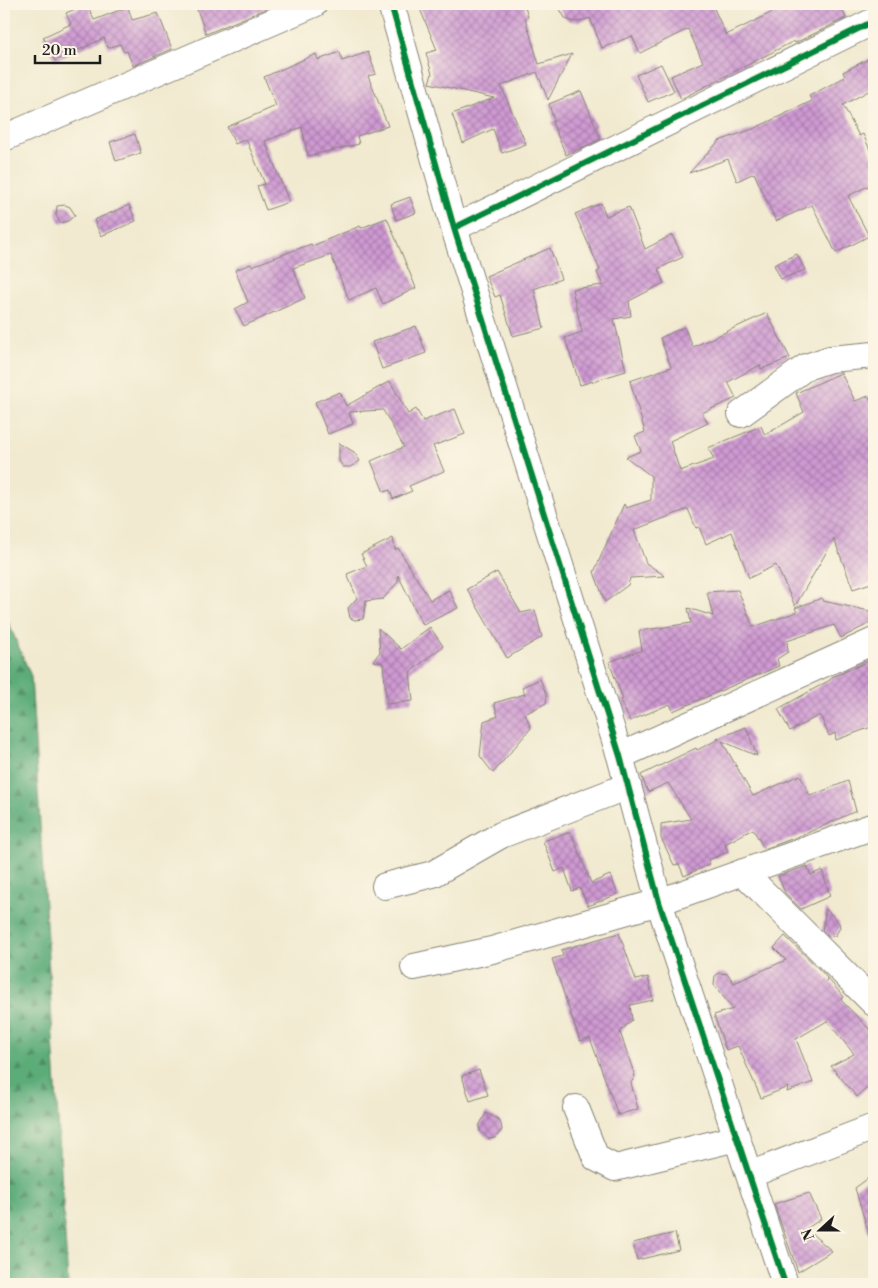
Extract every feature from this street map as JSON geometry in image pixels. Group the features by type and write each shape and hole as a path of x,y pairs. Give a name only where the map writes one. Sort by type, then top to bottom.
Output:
{"street":[{"path":"4,138 314,4"},
{"path":"392,4 454,228 620,756 659,902 785,1284"},
{"path":"454,228 874,22"},
{"path":"741,414 806,367 830,359 874,355"},
{"path":"620,756 874,641"},
{"path":"385,886 433,874 501,835 628,786"},
{"path":"414,968 492,950 659,902 874,826"},
{"path":"743,872 874,1003"},
{"path":"576,1108 596,1158 615,1168 737,1138"},
{"path":"749,1175 874,1127"}],"green space":[{"path":"4,612 31,676 68,1284 4,1284"}],"building":[{"path":"87,4 94,20 128,7 132,20 158,13 172,49 133,66 127,51 124,52 120,44 108,48 104,38 55,61 43,37 71,24 66,13"},
{"path":"195,4 277,4 206,34"},
{"path":"418,4 524,4 528,17 525,18 539,64 572,54 548,100 537,72 501,86 526,144 502,153 493,129 463,143 452,114 494,98 429,83 432,74 426,53 437,50"},
{"path":"557,4 712,4 726,35 789,4 840,4 846,18 795,43 794,41 681,99 671,76 703,62 688,29 640,53 632,36 602,48 590,18 578,22 571,21 565,18"},
{"path":"340,52 342,61 368,52 376,74 368,76 388,126 357,136 359,144 308,156 302,127 265,141 289,202 266,210 257,186 265,184 246,139 235,144 227,127 276,106 264,77 316,54 318,60"},
{"path":"874,56 874,88 843,105 859,136 863,134 874,159 874,183 848,196 869,236 836,253 812,205 776,221 754,173 737,181 728,159 689,173 719,141 753,129 812,101 809,96 845,77 843,72"},
{"path":"661,64 674,91 648,102 636,75"},
{"path":"581,91 601,139 566,155 552,122 554,121 549,104"},
{"path":"135,134 141,153 116,161 110,142"},
{"path":"410,197 416,213 396,220 391,204"},
{"path":"601,203 606,216 629,207 645,249 672,235 683,257 658,269 664,283 629,301 631,316 614,319 626,371 580,385 565,338 582,332 572,289 603,285 597,272 600,270 575,214"},
{"path":"65,205 70,207 75,215 68,221 60,223 56,215 57,206"},
{"path":"129,205 136,221 101,236 94,220"},
{"path":"387,218 416,288 383,304 376,288 349,300 331,255 293,268 305,298 244,326 235,309 248,302 235,270 251,264 252,266 311,244 312,246 360,226 361,228"},
{"path":"550,248 561,279 534,289 544,328 513,336 500,295 495,297 486,276"},
{"path":"797,254 805,270 781,279 774,265"},
{"path":"767,313 790,358 761,369 760,365 728,382 736,398 702,413 708,423 670,441 680,471 714,459 708,448 761,426 765,435 804,412 796,393 841,373 855,401 869,396 874,410 874,582 853,589 834,539 795,606 776,565 749,578 732,532 706,544 699,527 696,528 688,509 634,530 646,563 665,576 630,578 628,585 605,602 594,572 624,504 626,508 651,500 651,476 626,457 641,451 635,436 645,432 630,381 671,367 660,338 684,327 693,347"},
{"path":"416,326 426,353 382,369 372,342"},
{"path":"390,381 408,414 416,409 423,421 455,409 465,434 433,446 444,471 409,486 412,491 393,499 390,490 384,492 371,461 404,447 383,410 349,412 353,424 328,434 315,402 340,392 346,406"},
{"path":"339,443 354,452 360,461 350,467 343,467 339,461"},
{"path":"393,538 395,550 398,548 430,600 449,590 458,608 423,625 398,575 398,582 383,599 366,601 363,619 355,620 350,618 348,608 357,598 347,574 367,566 361,554"},
{"path":"497,572 521,613 535,610 542,637 507,658 467,589"},
{"path":"738,590 753,627 797,612 795,608 822,598 823,601 874,612 874,621 841,638 834,625 787,641 788,652 777,659 779,666 673,711 670,704 630,721 620,700 623,699 609,662 642,650 639,631 691,623 688,608 713,616 707,592"},
{"path":"430,627 443,646 410,672 413,701 387,704 383,663 373,661 380,652 378,628 401,649"},
{"path":"874,659 874,726 836,740 835,733 829,736 820,715 790,731 778,709 830,680 832,677"},
{"path":"540,679 547,696 546,703 525,714 531,728 493,773 480,756 484,721 498,716 494,703 525,694 522,687"},
{"path":"746,727 757,756 722,741 753,796 800,775 810,796 848,781 856,811 805,834 764,849 753,829 725,844 728,852 708,860 710,864 684,876 679,864 674,865 661,838 661,824 691,819 668,783 648,792 641,775 696,748 697,750"},
{"path":"571,832 591,883 610,875 618,894 588,906 580,888 572,891 564,868 555,872 543,841"},
{"path":"807,866 811,875 822,870 830,896 801,909 785,893 778,876"},
{"path":"826,909 839,923 840,928 835,936 829,937 822,930"},
{"path":"619,933 636,980 648,977 653,1000 630,1005 632,1020 620,1032 635,1076 631,1083 638,1109 618,1115 590,1038 580,1041 552,959 563,956 561,950"},
{"path":"785,936 820,970 827,978 826,982 828,979 844,997 841,1000 874,1034 874,1082 857,1097 831,1066 854,1054 827,1021 796,1039 813,1082 787,1092 788,1087 761,1098 738,1046 726,1050 714,1015 733,1009 714,985 715,976 719,973 728,974 734,983 786,960 774,948"},
{"path":"479,1070 488,1095 470,1101 462,1076"},
{"path":"486,1113 498,1119 501,1124 502,1130 495,1138 489,1139 480,1131 479,1126"},
{"path":"874,1174 874,1238 870,1238 855,1188"},
{"path":"809,1193 821,1219 806,1229 832,1251 798,1272 774,1204"},
{"path":"675,1233 679,1250 637,1260 633,1243"}],"cycle path":[{"path":"391,4 454,228 620,756 659,902 785,1284"},
{"path":"454,228 874,21"}]}
